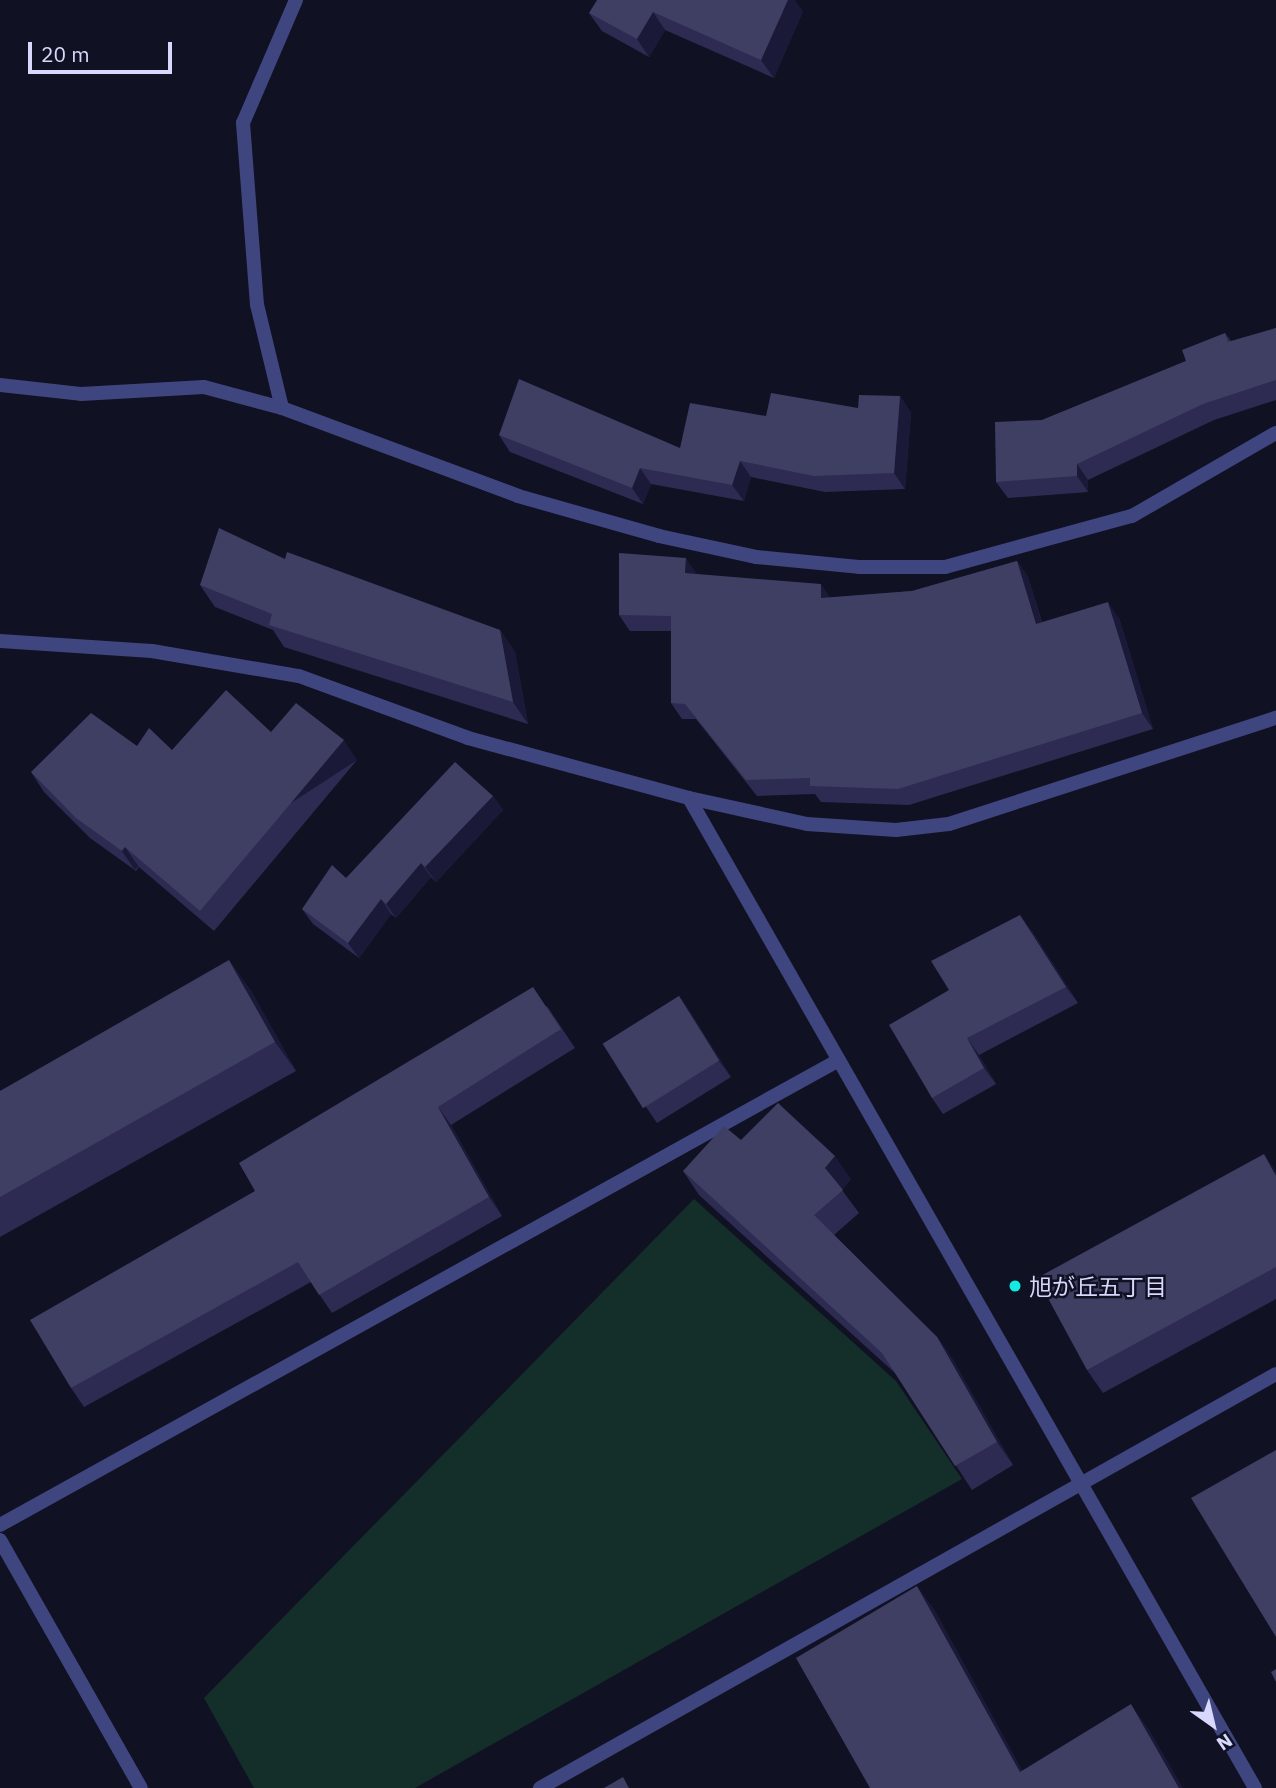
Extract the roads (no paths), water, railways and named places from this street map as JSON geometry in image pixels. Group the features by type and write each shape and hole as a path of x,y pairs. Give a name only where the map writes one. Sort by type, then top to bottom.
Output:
{"street":[{"path":"282,408 257,305 243,123 296,0"},
{"path":"0,385 81,394 204,387 282,408 519,496 659,536 756,557 859,567 945,567 1132,516 1276,433"},
{"path":"0,641 152,651 299,676 468,738 689,799 807,824 896,830 949,824 1276,718"},
{"path":"689,799 1255,1788"},
{"path":"0,1525 839,1060"},
{"path":"549,1786 1276,1374"},
{"path":"0,1540 141,1788"}],"place":[{"name":"旭が丘五丁目","path":"1015,1286"}]}
